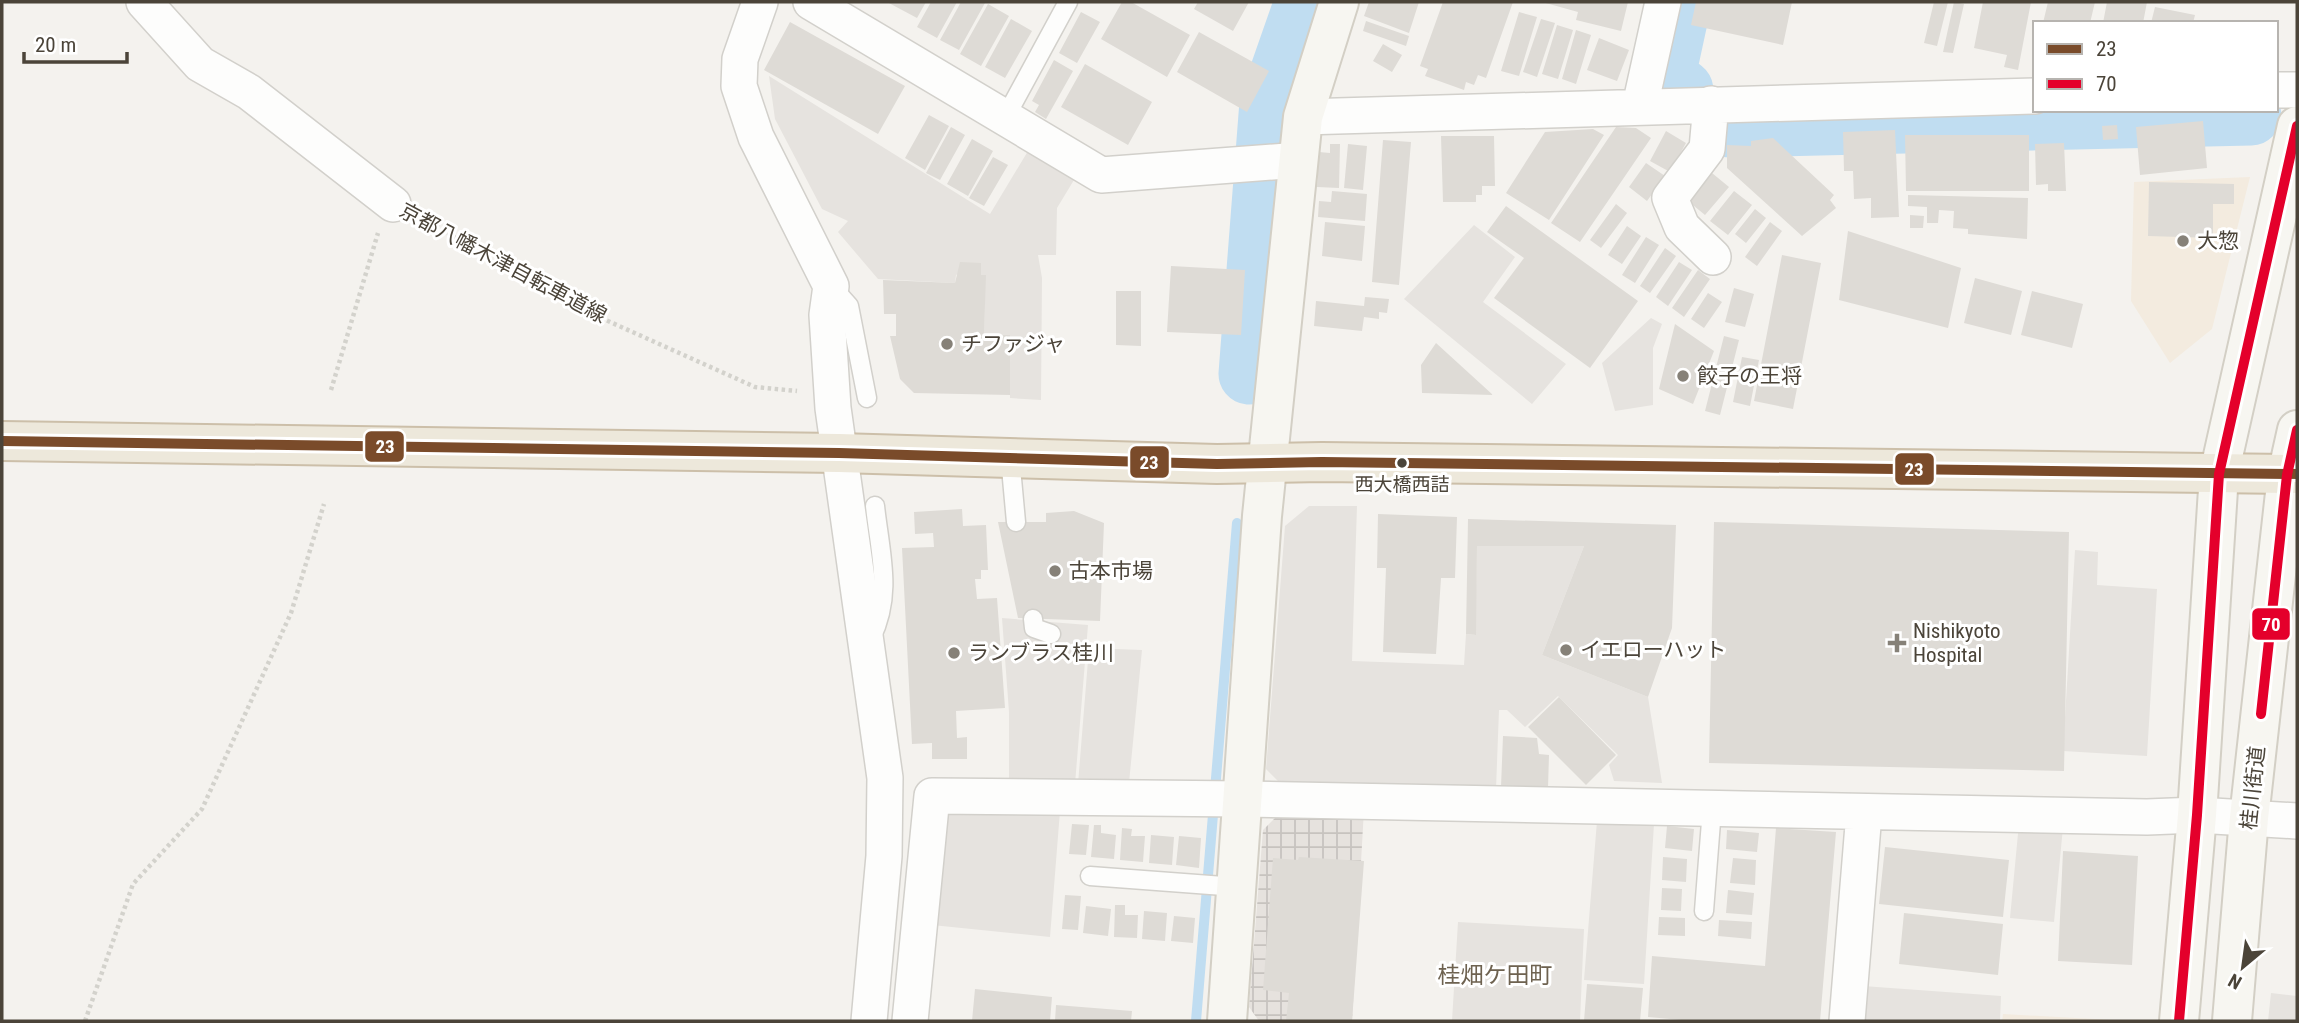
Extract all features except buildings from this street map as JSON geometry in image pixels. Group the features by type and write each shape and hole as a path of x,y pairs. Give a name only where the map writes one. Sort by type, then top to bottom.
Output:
{"highway":[{"path":"2,441 839,453 1217,464 1267,461 2292,474"}],"street":[{"path":"144,2 200,64 249,92 393,204"},
{"path":"760,2 740,59 739,86 756,137 831,286 827,315 839,453 885,778 884,856 869,1021"},
{"path":"811,2 1101,175 1276,162"},
{"path":"1227,1021 1267,461 1276,162 1303,117 1339,2"},
{"path":"1640,106 1663,2"},
{"path":"2278,90 2297,90"},
{"path":"1303,117 2033,96"},
{"path":"1711,104 1707,149 1670,198 1682,227 1713,257"},
{"path":"2179,1021 2197,815 2219,474 2297,126"},
{"name":"桂川街道","path":"2232,1021 2249,818 2297,430"},
{"path":"910,1021 932,796 1244,799 1864,813 2147,817 2197,815 2297,821"},
{"path":"1847,1021 1864,813"}],"lane":[{"path":"1005,118 1068,2"},
{"path":"831,286 849,306 867,398"},
{"path":"1010,457 1016,522"},
{"path":"866,648 883,615 884,576 875,506"},
{"path":"1033,619 1034,628 1051,634"},
{"path":"1704,911 1712,809"},
{"path":"1090,876 1237,887"}],"path":[{"name":"京都八幡木津自転車道線","path":"331,390 385,211 393,204 407,207 495,263 579,308 755,387 800,391"},
{"path":"85,1021 133,884 155,856 202,809 291,613 324,504"}],"shaded area":[{"path":"769,76 990,214 1031,146 1077,175 1057,208 1056,255 1038,255 1042,278 1041,400 1010,398 1010,335 984,334 985,275 981,275 981,264 956,275 955,283 878,279 838,232 848,221 822,209 775,119"},
{"name":"大惣","path":"2250,177 2212,329 2170,363 2131,301 2134,182"},
{"path":"1474,225 1515,257 1483,302 1566,364 1532,404 1404,299"},
{"path":"1651,318 1662,324 1653,348 1653,405 1615,411 1602,363"},
{"path":"1309,506 1357,506 1352,661 1464,665 1466,634 1475,635 1477,546 1584,546 1542,655 1648,697 1662,783 1614,781 1609,765 1618,755 1558,696 1525,727 1507,710 1499,710 1496,789 1281,784 1266,769 1285,526"},
{"path":"2075,550 2098,552 2097,585 2157,589 2147,756 2063,751"},
{"path":"1002,618 1088,625 1075,784 1009,783 1009,712"},
{"path":"1089,648 1142,650 1129,783 1078,784"},
{"path":"945,807 1060,811 1050,937 932,925"},
{"path":"1364,809 1352,1021 1259,1021 1249,1007 1263,830 1281,812"},
{"path":"1597,821 1654,824 1644,984 1584,980"},
{"path":"2019,823 2063,827 2054,922 2010,918"},
{"path":"1458,922 1584,929 1580,1021 1452,1021"},
{"path":"1863,986 2001,996 2000,1021 1861,1021"},
{"path":"2271,993 2297,996 2297,1021 2268,1021"},
{"path":"2003,1014 2131,1021 2002,1021"}],"waterway":[{"path":"1249,374 1270,102 1305,2"},
{"path":"1681,2 1665,76 1683,90"},
{"path":"1729,127 2251,115"},
{"path":"1196,1021 1237,523"}],"transit line":[{"name":"70","path":"2179,1021 2197,815 2219,474 2297,126"},
{"name":"70","path":"2261,714 2287,475 2297,430"},
{"name":"23","path":"2,441 839,453 1217,464 1322,462 2297,474"}],"place":[{"name":"大惣","path":"2183,241"},
{"name":"チファジャ","path":"947,344"},
{"name":"餃子の王将","path":"1683,376"},
{"name":"西大橋西詰","path":"1402,463"},
{"name":"古本市場","path":"1055,571"},
{"name":"Nishikyoto Hospital","path":"1897,643"},
{"name":"イエローハット","path":"1566,650"},
{"name":"ランブラス桂川","path":"954,653"}],"district":[{"name":"桂畑ケ田町","path":"1495,975"}]}
